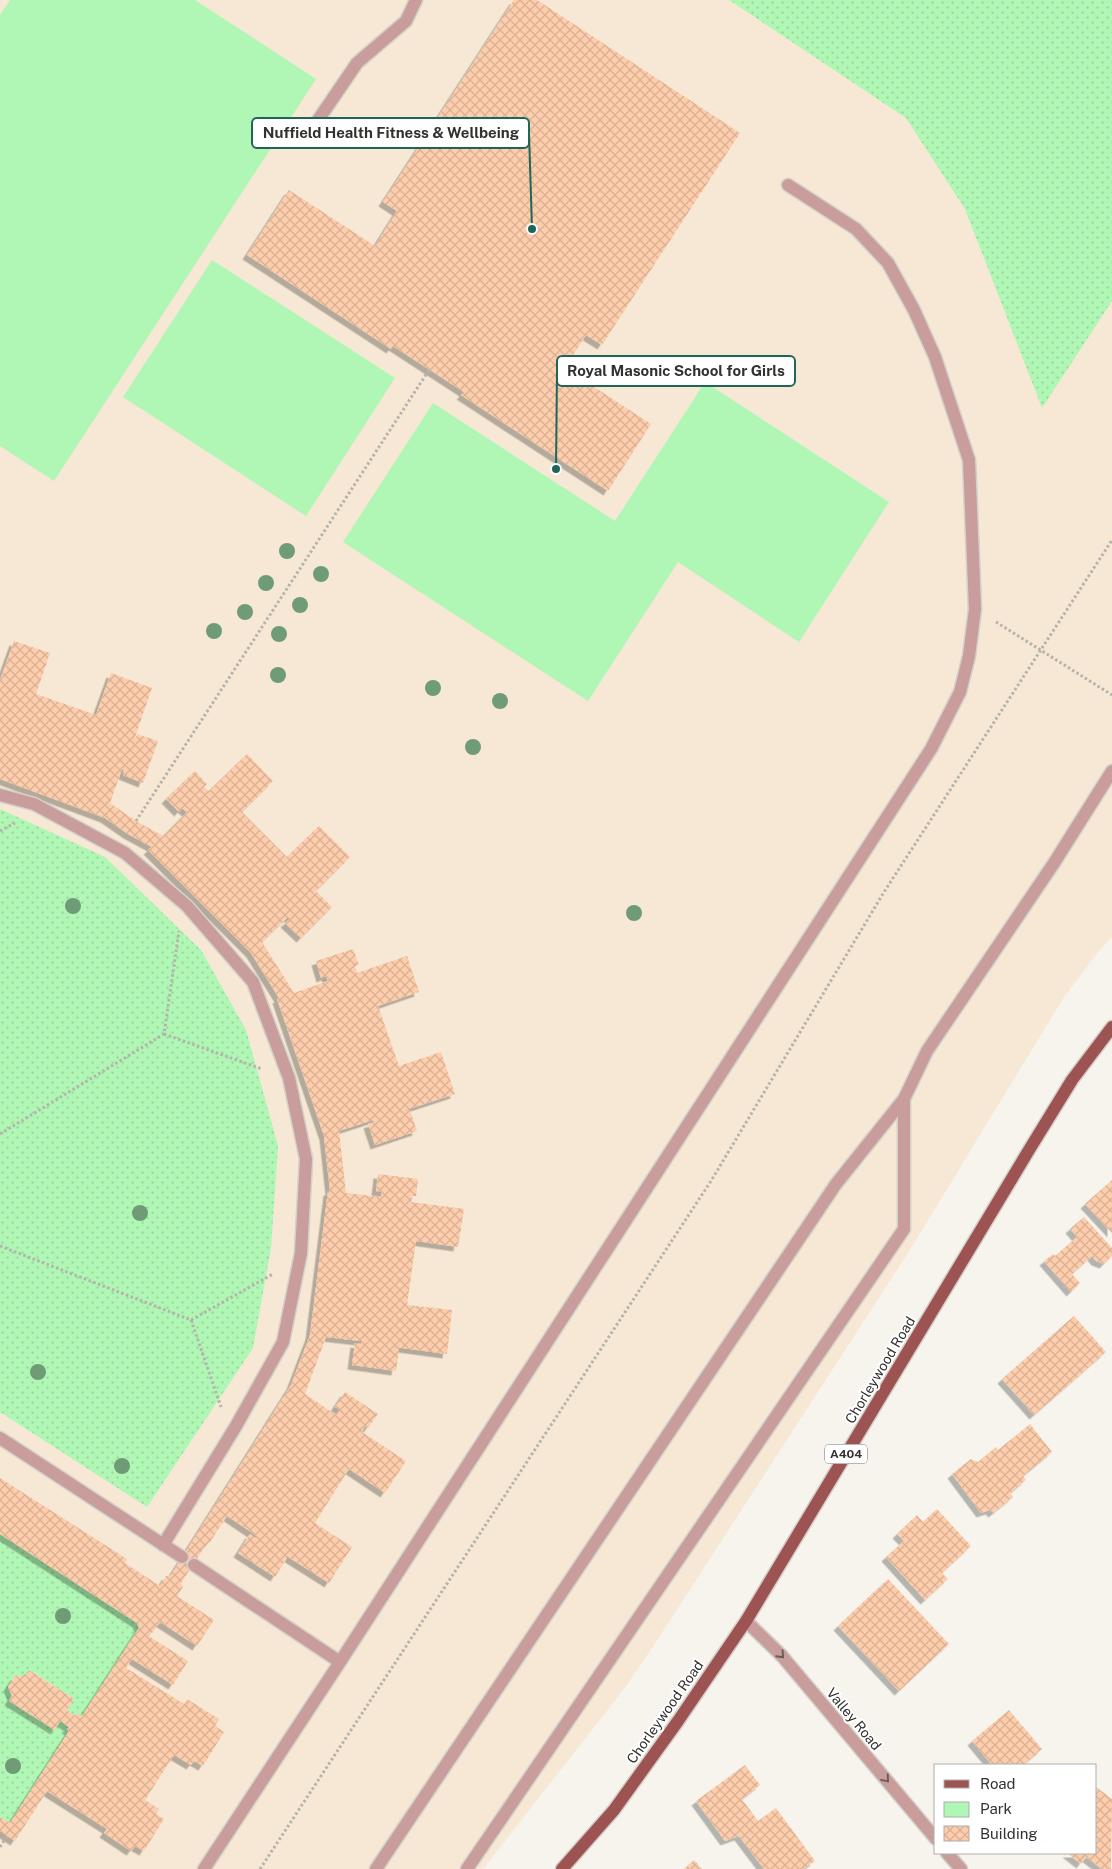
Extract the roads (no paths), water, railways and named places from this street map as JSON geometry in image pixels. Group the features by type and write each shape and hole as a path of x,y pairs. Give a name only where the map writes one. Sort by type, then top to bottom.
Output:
{"main road":[{"name":"Chorleywood Road","path":"562,1869 614,1810 678,1721 746,1621 1028,1150 1072,1080 1112,1027"}],"street":[{"path":"314,126 357,62 406,21 416,0"},
{"path":"204,1869 931,749 960,692 969,656 975,609 969,460 935,357 914,310 888,263 856,230 788,185"},
{"path":"376,1869 836,1184 904,1099 927,1051 1054,863 1112,771"},
{"path":"0,795 34,804 125,853 183,903 253,982 289,1078 306,1159 300,1259 283,1342 231,1434 163,1545"},
{"path":"467,1869 904,1229 904,1099"},
{"path":"0,1438 182,1557"},
{"path":"194,1565 340,1662"},
{"name":"Valley Road","path":"746,1621 782,1656 934,1837"},
{"path":"949,1854 961,1869"}],"place":[{"name":"Nuffield Health Fitness & Wellbeing","path":"532,229"},
{"name":"Royal Masonic School for Girls","path":"556,469"}]}
